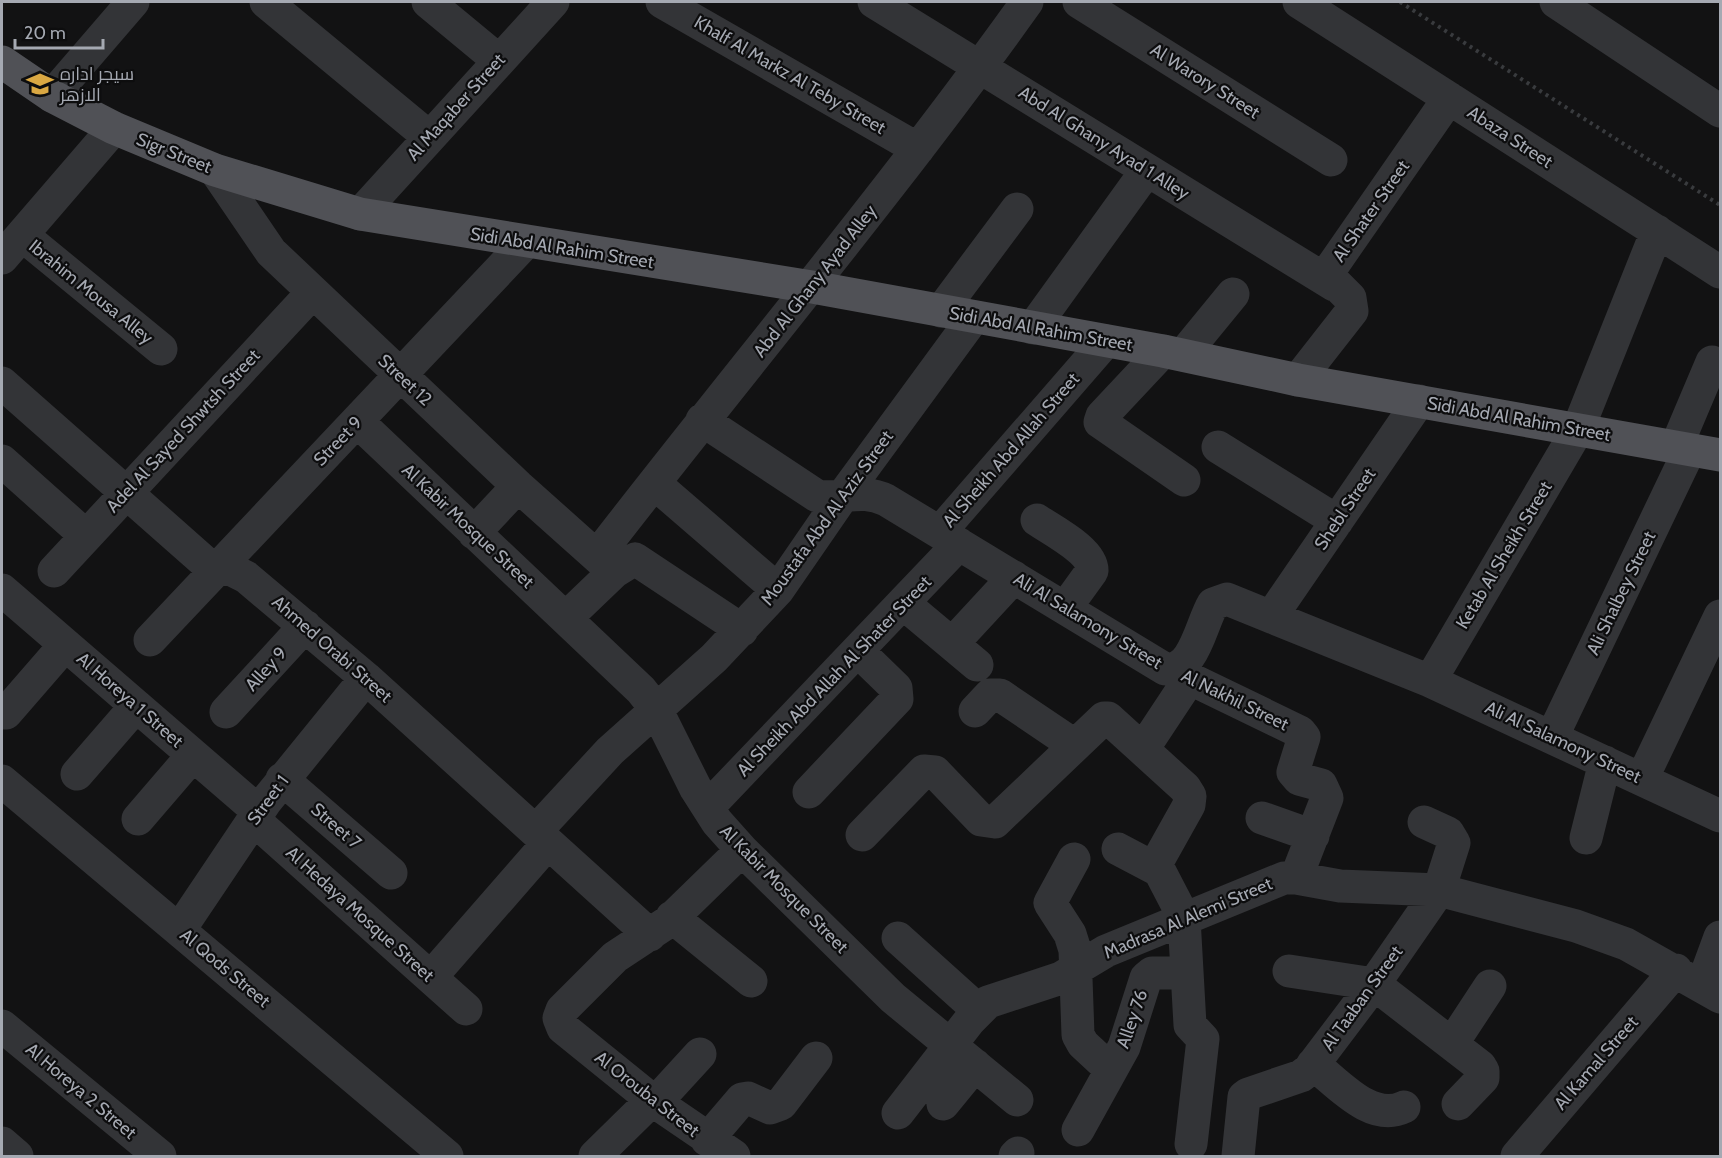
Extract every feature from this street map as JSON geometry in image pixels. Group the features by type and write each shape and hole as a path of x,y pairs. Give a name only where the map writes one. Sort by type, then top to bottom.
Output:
{"main road":[{"name":"Sigr Street","path":"2,62 52,96 114,128 216,170 360,214"},
{"name":"Sidi Abd Al Rahim Street","path":"360,214 525,243 812,288 1173,353 1298,380 1695,450"}],"street":[{"path":"52,96 133,2"},
{"path":"266,2 429,137"},
{"path":"428,2 498,60"},
{"name":"Al Maqaber Street","path":"360,214 553,2"},
{"name":"Khalf Al Markz Al Teby Street","path":"662,2 918,149"},
{"name":"Abd Al Ghany Ayad 1 Alley","path":"874,2 1334,285"},
{"name":"Abd Al Ghany Ayad Alley","path":"606,564 654,483 702,420 812,288 1027,2"},
{"name":"Al Warory Street","path":"1079,2 1331,160"},
{"name":"Abaza Street","path":"1299,2 1720,272"},
{"path":"1556,2 1720,111"},
{"name":"Al Shater Street","path":"1298,380 1352,311 1350,298 1334,285 1330,278 1331,268 1449,98"},
{"path":"12,247 114,128"},
{"name":"Street 12","path":"216,170 271,252 518,486 606,564"},
{"path":"1033,328 1147,170"},
{"path":"941,311 1017,209"},
{"name":"Ketab Al Sheikh Street","path":"1430,681 1578,429 1658,231"},
{"name":"Street 9","path":"150,640 525,243"},
{"name":"Ibrahim Mousa Alley","path":"12,247 161,349"},
{"name":"Adel Al Sayed Shwtsh Street","path":"54,571 313,292"},
{"path":"1184,480 1100,422 1102,416 1173,353 1233,294"},
{"name":"Moustafa Abd Al Aziz Street","path":"431,977 610,751 742,630 778,590 842,497 974,318"},
{"name":"Al Sheikh Abd Allah Street","path":"950,538 1106,341"},
{"name":"Ali Shalbey Street","path":"1552,736 1695,450 1712,362"},
{"name":"Ahmed Orabi Street","path":"2,383 207,564 232,570 246,577 305,626 542,837 661,926 751,981"},
{"name":"Shebl Street","path":"1271,616 1419,401"},
{"name":"Ali Al Salamony Street","path":"702,420 817,496 842,497 853,493 875,495 1066,607 1159,665 1181,674 1210,609 1217,601 1227,599 1430,681 1720,816"},
{"name":"Al Kabir Mosque Street","path":"357,421 641,690 656,709 708,807 742,850 893,998 1017,1100"},
{"path":"1218,447 1337,521"},
{"path":"2,461 86,536"},
{"path":"654,483 778,590"},
{"path":"474,533 518,486"},
{"path":"1037,520 1087,555 1093,565 1092,571 1066,607"},
{"name":"Al Sheikh Abd Allah Al Shater Street","path":"708,807 903,603 950,538"},
{"path":"566,618 606,564 630,560 640,561 742,630"},
{"path":"952,644 1014,577"},
{"name":"Al Horeya 1 Street","path":"2,590 193,755 255,815"},
{"path":"903,603 977,665"},
{"path":"1642,779 1719,621"},
{"name":"Alley 9","path":"226,712 305,626"},
{"path":"6,712 65,645"},
{"path":"809,792 897,699 896,688 858,651"},
{"path":"1143,749 1181,674"},
{"name":"Al Nakhil Street","path":"1181,674 1302,734 1304,742 1293,766 1293,772 1299,779 1320,785 1327,798 1296,878"},
{"name":"Street 1","path":"180,929 255,815 366,678"},
{"path":"975,711 990,695 1000,695 1074,745"},
{"path":"77,774 136,706"},
{"path":"862,835 922,773 930,770 935,772 981,820 995,822 1104,718 1143,749 1185,788 1190,796 1189,806 1157,860 1156,870"},
{"path":"138,819 193,755"},
{"path":"1587,838 1605,762"},
{"name":"Street 7","path":"282,779 391,873"},
{"name":"Al Qods Street","path":"2,781 447,1156"},
{"name":"Al Hedaya Mosque Street","path":"255,815 466,1009"},
{"path":"1262,819 1313,836"},
{"name":"Al Taaban Street","path":"1238,1156 1244,1097 1301,1076 1313,1064 1374,984 1439,890 1454,843 1448,833 1424,822"},
{"path":"1118,849 1156,870 1184,918 1190,1025 1202,1035 1204,1042 1191,1144"},
{"path":"661,926 742,850"},
{"path":"1074,859 1050,903 1070,934 1076,969 1078,1035 1083,1044 1111,1070"},
{"name":"Madrasa Al Alemi Street","path":"898,1113 978,1010 999,997 1050,982 1106,951 1269,883 1296,878 1340,886 1439,890 1596,932 1700,984"},
{"name":"Al Orouba Street","path":"661,926 615,957 562,1010 559,1018 564,1028 654,1101 721,1151"},
{"path":"1700,984 1720,937"},
{"path":"898,938 978,1010"},
{"path":"1289,971 1374,984 1480,1066 1484,1075 1458,1104"},
{"name":"Alley 76","path":"1077,1130 1124,1047 1147,976 1152,973 1187,973"},
{"name":"Al Kamal Street","path":"1516,1156 1700,984"},
{"path":"1452,1044 1490,986"},
{"name":"Al Horeya 2 Street","path":"2,1026 160,1156"},
{"path":"595,1156 700,1054"},
{"path":"721,1151 742,1099 748,1098 770,1108 781,1104 816,1058"},
{"path":"1313,1064 1372,1110 1388,1113 1404,1107"},
{"path":"943,1104 975,1065"},
{"path":"2,1143 17,1156"}],"path":[{"path":"1400,2 1720,205"}],"place":[{"name":"سيجر اداره الازهر","path":"40,84"}]}
